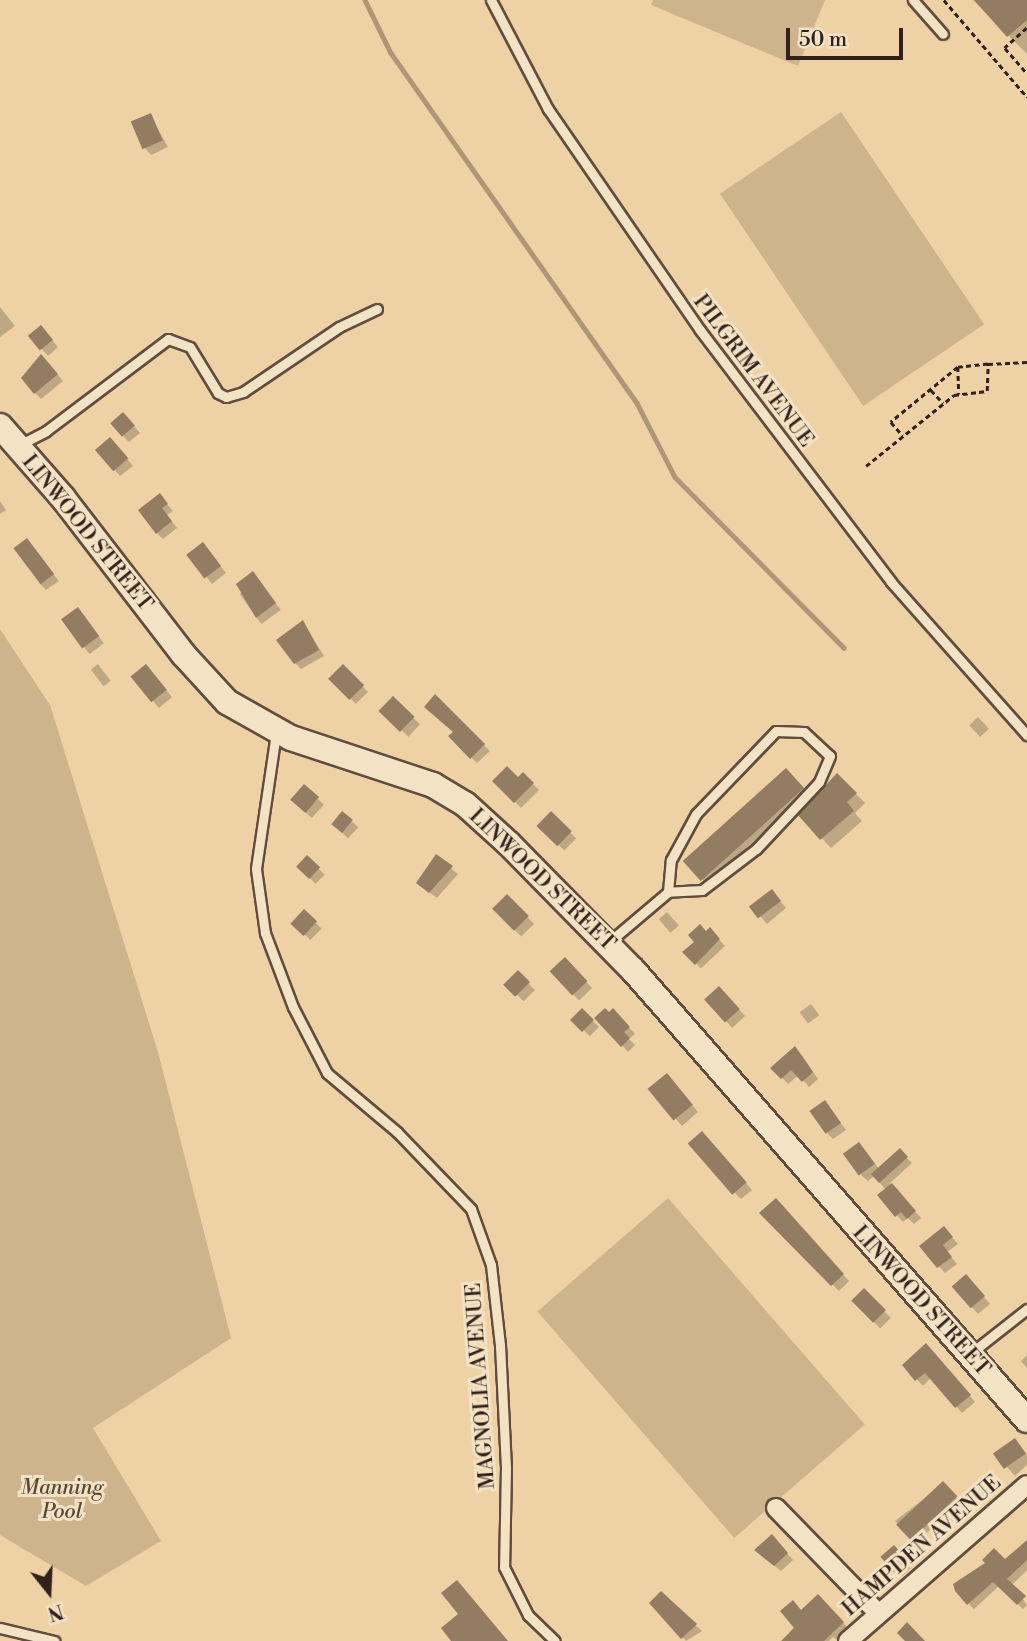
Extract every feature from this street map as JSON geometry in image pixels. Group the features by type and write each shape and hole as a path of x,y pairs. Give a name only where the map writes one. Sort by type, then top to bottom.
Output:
{"street":[{"name":"LINWOOD STREET","path":"0,426 216,691 276,732 449,793 509,844 608,943 1027,1420"},
{"name":"HAMPDEN AVENUE","path":"848,1641 1027,1485"},
{"path":"776,1508 878,1613"}],"lane":[{"name":"PILGRIM AVENUE","path":"491,0 548,109 700,331 891,582 1027,735"},
{"path":"913,0 943,34"},
{"path":"17,446 46,431 168,339 190,347 218,393 226,397 243,392 339,327 377,309"},
{"path":"608,943 668,892 702,890 756,849 819,782 830,756 804,732 776,731 696,814 671,860 668,892"},
{"name":"MAGNOLIA AVENUE","path":"276,732 256,869 265,933 293,1007 327,1073 397,1132 471,1209 491,1265 500,1345 506,1467 504,1566 528,1615 555,1641"},
{"path":"970,1354 1027,1308"},
{"path":"0,1628 54,1641"},
{"path":"17,1632 22,1641"}],"path":[{"path":"944,0 1027,97"},
{"path":"1027,28 1005,48 1027,73"},
{"path":"902,436 891,422 958,367 1027,362"},
{"path":"866,466 943,403 959,394 987,391 988,364"},
{"path":"958,367 959,394"},
{"path":"931,390 943,403"}],"green space":[{"path":"653,0 825,0 798,66 651,5"},
{"path":"841,112 984,324 863,406 720,194"},
{"name":"Manning Pool","path":"0,629 50,705 158,1052 231,1338 93,1428 161,1541 86,1586 0,1535"},
{"path":"668,1198 865,1424 734,1538 537,1311"}],"building":[{"path":"974,0 1027,0 1027,20 1007,37"},
{"path":"151,113 163,141 142,149 131,122"},
{"path":"41,325 53,340 40,350 28,336"},
{"path":"41,354 58,374 34,394 21,378"},
{"path":"123,412 135,426 122,437 110,423"},
{"path":"110,437 128,458 113,471 95,450"},
{"path":"160,493 168,504 162,508 172,521 156,534 138,510"},
{"path":"27,538 54,574 41,584 13,548"},
{"path":"203,542 221,566 204,579 186,555"},
{"path":"253,571 276,603 256,618 236,584"},
{"path":"78,607 99,636 82,648 61,619"},
{"path":"303,620 319,650 294,664 276,640"},
{"path":"146,664 167,690 151,702 130,677"},
{"path":"343,664 364,685 349,700 328,679"},
{"path":"435,694 485,744 470,759 448,736 453,732 424,707"},
{"path":"393,696 415,717 400,732 378,711"},
{"path":"507,766 518,777 523,772 534,783 514,803 492,781"},
{"path":"786,768 804,788 701,881 683,861"},
{"path":"837,773 857,793 847,802 854,811 820,840 798,815"},
{"path":"304,784 319,797 305,813 290,800"},
{"path":"342,811 353,820 342,833 331,824"},
{"path":"551,811 572,831 557,846 536,826"},
{"path":"436,854 453,866 429,893 416,883"},
{"path":"307,855 320,867 309,879 296,867"},
{"path":"772,889 781,901 758,918 749,906"},
{"path":"507,894 529,916 514,931 492,909"},
{"path":"304,909 317,921 304,936 290,924"},
{"path":"700,924 706,931 710,927 720,939 695,965 682,952 694,942 688,935"},
{"path":"565,957 588,981 572,995 550,971"},
{"path":"518,970 530,982 515,997 503,985"},
{"path":"719,986 740,1009 725,1022 704,999"},
{"path":"582,1008 594,1020 582,1032 570,1020"},
{"path":"605,1008 609,1012 613,1008 630,1027 624,1032 630,1038 621,1047 594,1018"},
{"path":"795,1046 813,1072 802,1082 791,1070 781,1079 770,1068"},
{"path":"667,1073 693,1105 673,1121 648,1089"},
{"path":"825,1100 841,1123 825,1134 809,1111"},
{"path":"702,1131 747,1182 732,1195 688,1143"},
{"path":"859,1142 875,1164 859,1176 843,1154"},
{"path":"900,1148 908,1157 879,1183 871,1174"},
{"path":"892,1183 916,1211 907,1219 901,1212 895,1217 877,1195"},
{"path":"776,1198 844,1274 831,1286 759,1213"},
{"path":"944,1226 953,1237 943,1245 952,1257 937,1268 919,1246"},
{"path":"966,1274 985,1296 971,1308 952,1286"},
{"path":"864,1288 886,1310 873,1323 851,1301"},
{"path":"926,1343 971,1395 955,1408 925,1373 915,1381 902,1365"},
{"path":"1015,1438 1026,1454 1004,1469 993,1453"},
{"path":"943,1481 957,1496 911,1540 896,1525"},
{"path":"772,1534 788,1553 774,1566 754,1550"},
{"path":"1027,1540 1027,1560 1007,1579 1026,1596 1017,1605 993,1582 967,1605 955,1591 953,1584 985,1563 982,1560 994,1548 1005,1559"},
{"path":"894,1545 907,1560 894,1572 880,1557"},
{"path":"457,1580 508,1641 451,1641 441,1628 458,1614 441,1593"},
{"path":"661,1591 697,1624 681,1639 649,1603"},
{"path":"818,1594 844,1622 824,1641 781,1641 794,1628 780,1611 793,1600 801,1610"},
{"path":"907,1622 925,1641 905,1641 897,1633"}],"waterway":[{"path":"365,0 391,53 637,403 675,477 844,648"}]}
